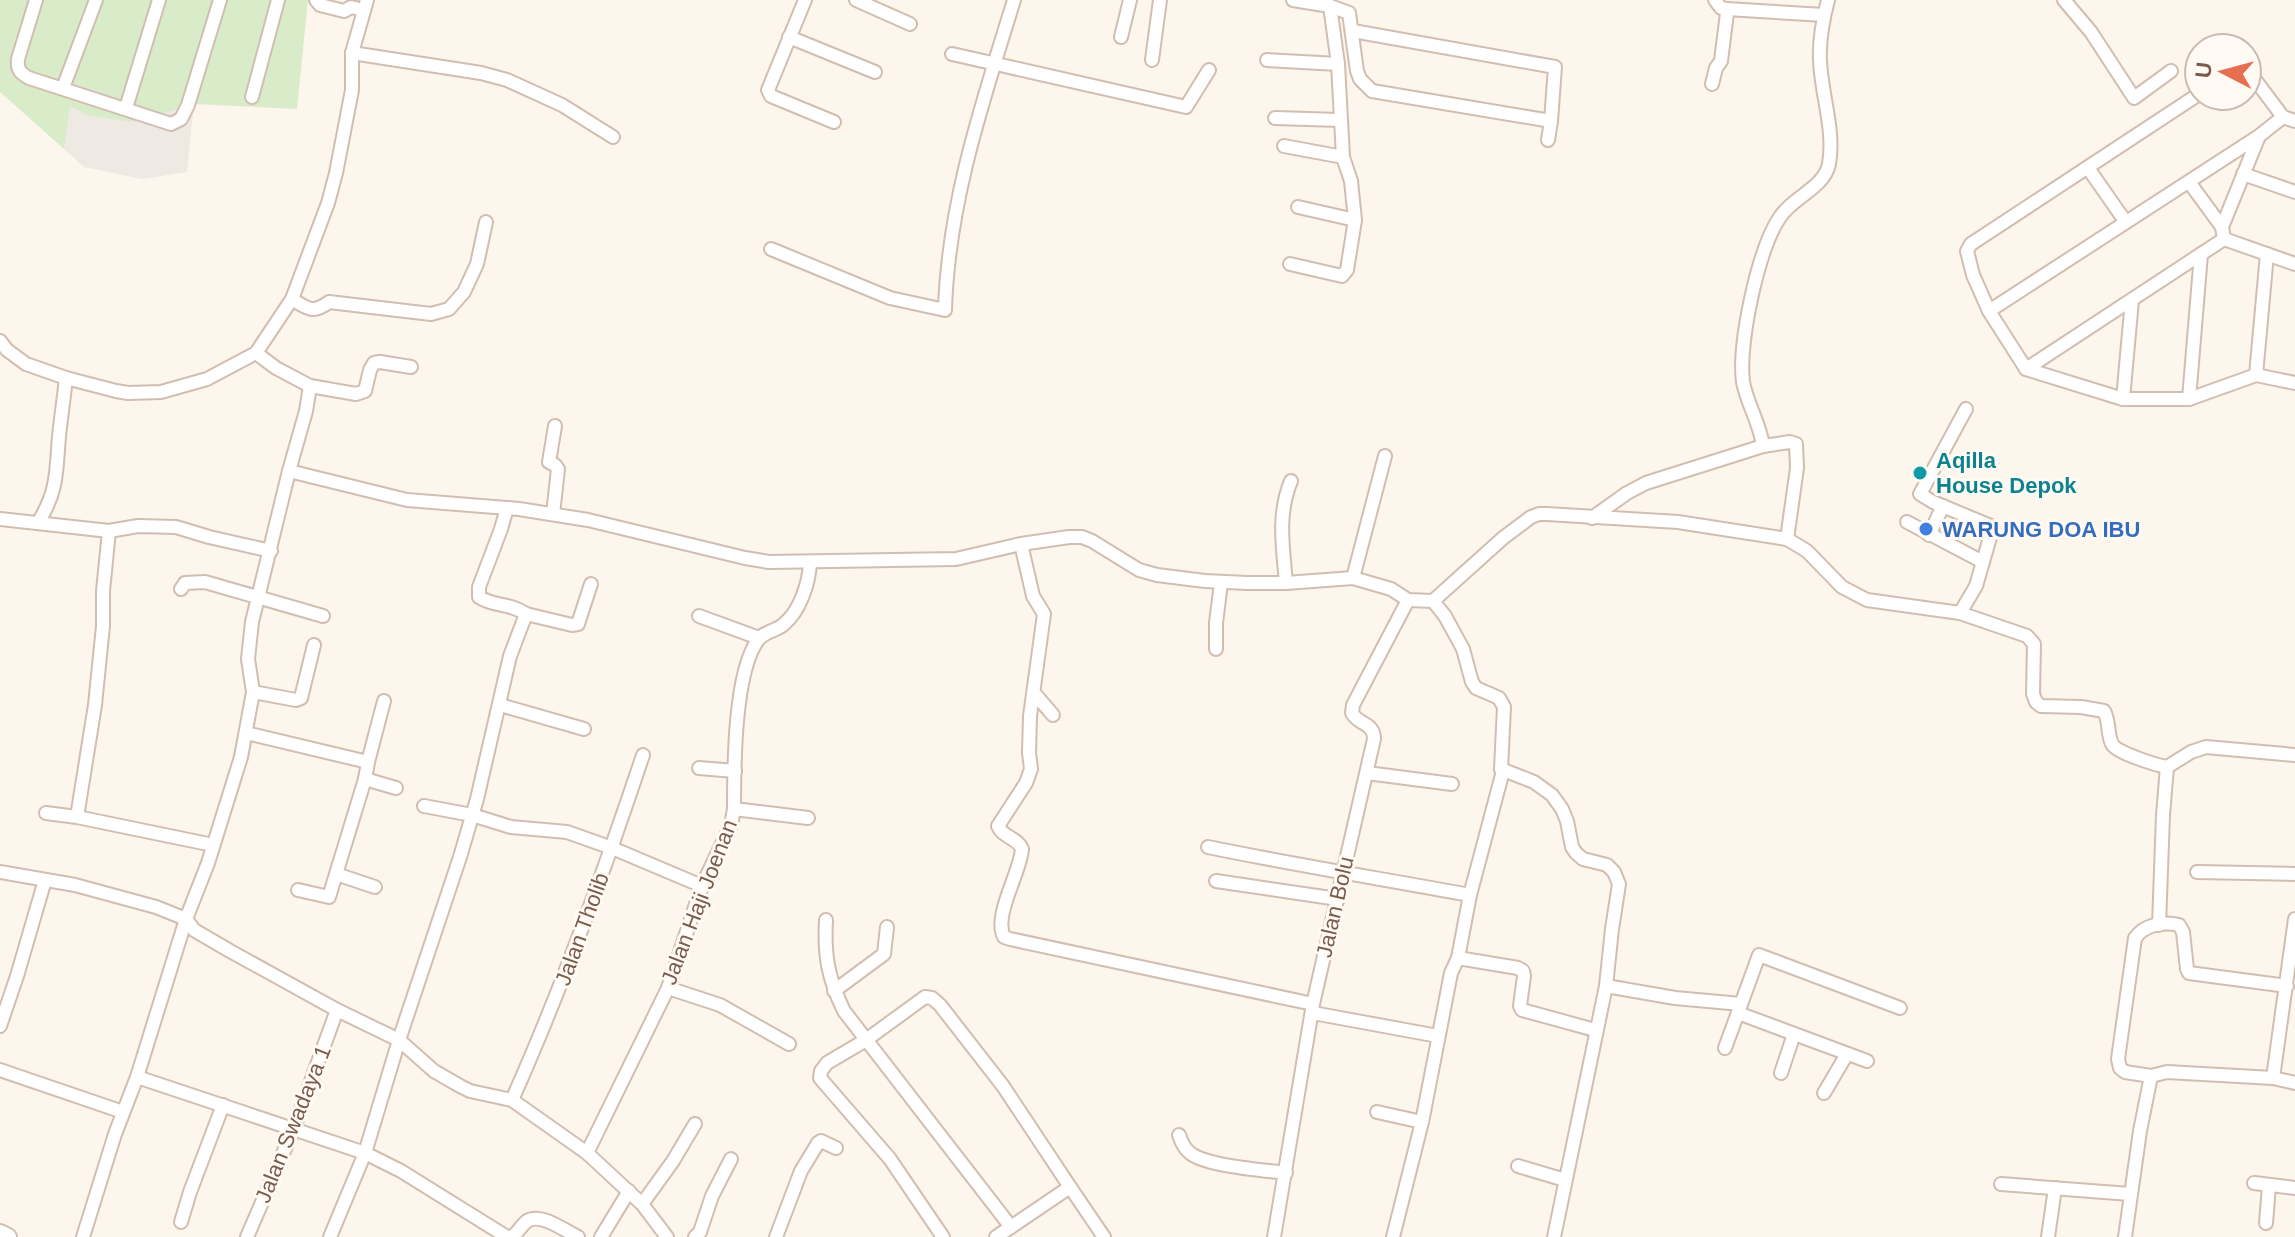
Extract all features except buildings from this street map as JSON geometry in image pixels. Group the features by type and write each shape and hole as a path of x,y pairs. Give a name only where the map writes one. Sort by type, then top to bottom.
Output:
{"street":[{"path":"36,0 17,66 20,72 29,78 171,124 181,119 188,105 220,0"},
{"path":"63,88 96,0"},
{"path":"126,108 159,0"},
{"path":"252,97 278,0"},
{"path":"316,0 320,5 344,11 358,4"},
{"path":"805,0 768,90 771,96 834,122"},
{"path":"856,0 910,24"},
{"path":"771,249 890,298 945,310 957,201 1014,0"},
{"path":"1121,37 1130,0"},
{"path":"1152,60 1160,0"},
{"path":"1293,0 1330,6 1349,13 1357,71 1372,91 1551,121"},
{"path":"1715,0 1721,8 1727,9 1824,15"},
{"path":"1763,446 1743,384 1742,351 1754,289 1776,223 1828,167 1829,128 1820,62 1828,0"},
{"path":"2064,0 2091,32 2134,98 2171,71"},
{"path":"0,341 26,364 116,391 161,392 207,379 256,353 292,299 328,203 352,90 352,53 358,4"},
{"path":"1290,264 1338,276 1346,274 1351,254 1355,220 1351,181 1343,157 1338,64 1330,6"},
{"path":"1712,84 1721,61 1727,9"},
{"path":"1353,31 1555,67 1548,140"},
{"path":"789,37 875,72"},
{"path":"352,53 481,73 507,80 562,105 613,137"},
{"path":"952,54 1186,107 1209,70"},
{"path":"1267,60 1338,64"},
{"path":"1989,311 2125,221 2289,119 2263,88"},
{"path":"2183,105 1971,244 1967,251 1968,259 1989,311 2026,369 2123,399 2189,399 2256,375 2295,383"},
{"path":"1275,118 1340,120"},
{"path":"2026,369 2201,254 2223,233 2259,136"},
{"path":"1284,146 1343,157"},
{"path":"2088,168 2125,221"},
{"path":"2243,174 2295,192"},
{"path":"2189,182 2223,233 2295,264"},
{"path":"1298,207 1355,220"},
{"path":"292,299 308,309 319,309 329,302 431,314 449,309 464,292 477,264 486,222"},
{"path":"2189,399 2201,254"},
{"path":"2256,375 2267,254"},
{"path":"2123,399 2132,300"},
{"path":"256,353 310,386 356,394 367,387 374,363 411,367"},
{"path":"38,523 52,497 57,478 66,378"},
{"path":"83,1237 241,757 253,692 248,659 252,622 310,386"},
{"path":"1960,613 1976,586 1993,527 1920,494 1966,409"},
{"path":"553,514 558,469 549,462 555,426"},
{"path":"1592,518 1646,483 1763,446 1793,442 1796,444 1797,468 1787,539"},
{"path":"1353,578 1385,456"},
{"path":"289,471 407,500 507,508 588,520 769,562 956,559 1021,544 1082,537 1139,570 1157,575 1221,583 1286,583 1353,578 1391,589 1408,600 1433,601 1503,538 1539,514 1678,522 1787,539 1801,546 1842,587 1858,596 1879,602 1960,613 2021,633 2034,644 2033,694 2036,702 2041,706 2104,711 2115,748 2167,767"},
{"path":"1286,583 1281,520 1291,481"},
{"path":"1929,535 1943,506"},
{"path":"507,508 479,587 479,597 516,607 526,614 572,625 578,624 591,584"},
{"path":"0,519 109,531 138,526 176,527 271,551"},
{"path":"1907,522 1983,562"},
{"path":"77,817 95,705 109,531"},
{"path":"1021,544 1033,596 1044,614 1030,716 1031,769 998,826 1001,833 1021,845 1022,849 1003,916 1001,929 1004,937 1438,1036"},
{"path":"699,616 759,638 783,627 809,579 810,563"},
{"path":"181,589 185,583 205,582 323,616"},
{"path":"1216,649 1221,583"},
{"name":"Jalan Bolu","path":"1274,1237 1313,1008 1374,731 1353,717 1353,705 1408,600"},
{"path":"1393,1237 1422,1122 1451,973 1458,958 1470,895 1503,771 1500,761 1504,707 1499,698 1476,688 1463,649 1433,601"},
{"path":"330,1237 365,1153 399,1040 442,915 472,815 510,656 526,614"},
{"name":"Jalan Haji Joenan","path":"587,1153 668,988 702,886 731,825 740,692 759,638"},
{"path":"253,692 296,700 301,698 314,645"},
{"path":"1034,693 1053,715"},
{"path":"298,890 329,897 365,779 384,701"},
{"path":"500,705 584,729"},
{"path":"246,733 368,762"},
{"path":"2167,767 2206,747 2295,755"},
{"name":"Jalan Tholib","path":"512,1100 549,1016 643,755"},
{"path":"2159,925 2167,767"},
{"path":"699,768 735,771"},
{"path":"1503,771 1534,782 1552,795 1567,821 1576,853 1583,859 1607,865 1618,877 1619,884 1606,986 1554,1237"},
{"path":"1367,773 1452,784"},
{"path":"365,779 396,788"},
{"path":"424,806 472,815 511,827 567,832 702,886"},
{"path":"734,809 808,818"},
{"path":"46,813 213,845"},
{"path":"1208,847 1470,895"},
{"path":"0,872 75,885 156,907 186,919 194,930 337,1010 399,1040 434,1071 460,1086 512,1100 587,1153 642,1204 667,1237"},
{"path":"2197,872 2295,874"},
{"path":"336,874 375,887"},
{"path":"0,1026 45,880"},
{"path":"1216,881 1338,899"},
{"path":"826,920 828,972 844,1011 1011,1227"},
{"path":"2273,1078 2295,921"},
{"path":"2287,986 2189,973 2183,932 2179,925 2173,923 2142,930 2135,938 2118,1059 2120,1068 2125,1072 2151,1076 2167,1072 2273,1078 2295,1083"},
{"path":"834,991 884,954 887,927"},
{"path":"1725,1048 1759,955 1900,1008"},
{"path":"1458,958 1518,968 1524,976 1522,1010 1595,1030"},
{"path":"1606,986 1739,1008 1794,1034 1867,1061"},
{"path":"668,988 720,1005 789,1044"},
{"path":"943,1237 890,1159 820,1078 827,1063 866,1040 925,997 932,998 940,1005 1003,1086 1104,1237"},
{"name":"Jalan Swadaya 1","path":"247,1237 294,1128 337,1010"},
{"path":"1781,1073 1794,1034"},
{"path":"1824,1093 1847,1054"},
{"path":"0,1070 123,1112"},
{"path":"2125,1237 2151,1076"},
{"path":"137,1077 365,1153 401,1171 507,1237 513,1236 528,1221 535,1219 547,1221 578,1237"},
{"path":"181,1222 223,1105"},
{"path":"1377,1112 1422,1122"},
{"path":"642,1204 695,1124"},
{"path":"1179,1135 1190,1153 1197,1157 1286,1173"},
{"path":"776,1237 801,1171 818,1143 821,1141 836,1148"},
{"path":"695,1237 700,1232 712,1196 731,1159"},
{"path":"1518,1166 1565,1180"},
{"path":"2254,1183 2295,1188"},
{"path":"2001,1184 2130,1194"},
{"path":"2266,1223 2269,1186"},
{"path":"996,1237 1070,1187"},
{"path":"2048,1237 2055,1188"},
{"path":"601,1237 629,1191"},
{"path":"0,1233 8,1237"}],"shaded area":[{"path":"194,104 187,172 142,179 84,167 64,149 69,106"}],"green space":[{"path":"0,0 308,0 297,109 194,104 135,122 89,116 70,106 64,149 0,92"}],"place":[{"name":"Aqilla House Depok","path":"1920,473"},
{"name":"WARUNG DOA IBU","path":"1926,529"}]}
